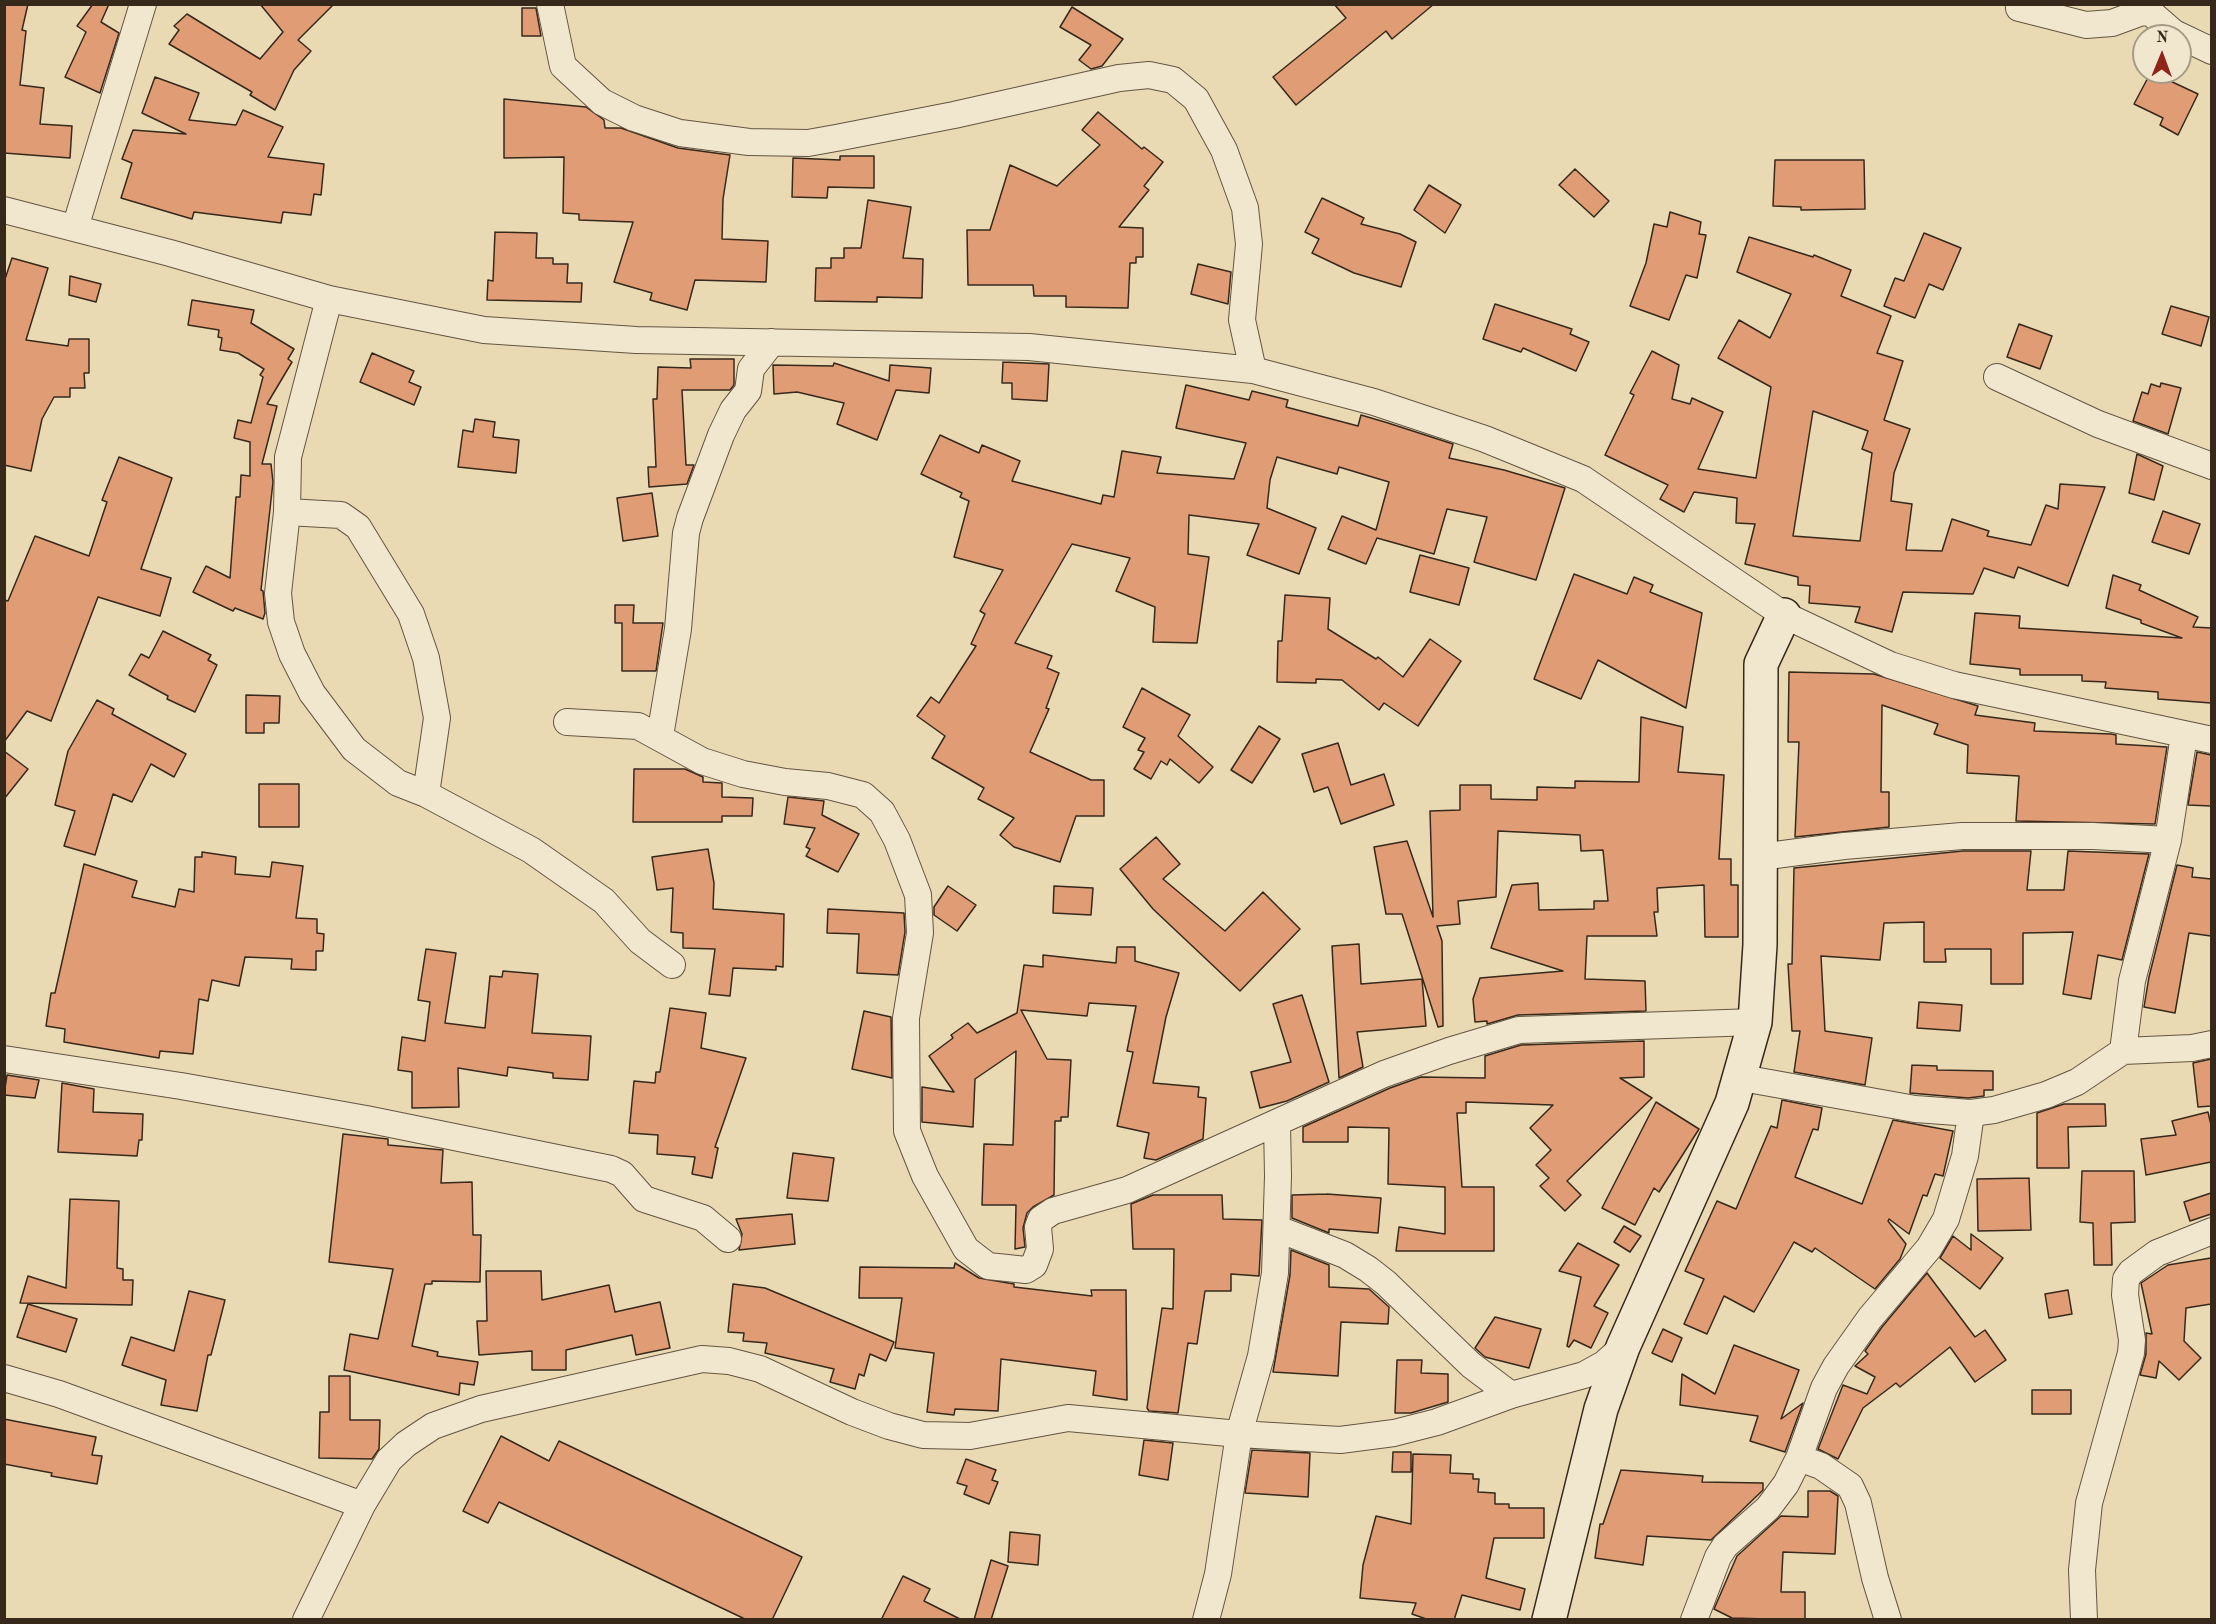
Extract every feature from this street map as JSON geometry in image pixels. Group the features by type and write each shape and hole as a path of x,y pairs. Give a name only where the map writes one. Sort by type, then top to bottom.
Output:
{"street":[{"path":"75,228 143,4"},
{"path":"550,4 563,66 602,102 634,118 680,133 749,142 808,143 954,115 1119,78 1149,75 1173,80 1196,99 1224,150 1245,208 1249,244 1242,320 1253,370"},
{"path":"2019,8 2086,25 2112,23 2142,12 2151,13 2174,33 2211,51"},
{"path":"4,210 328,298 484,330 636,340 1029,347 1253,370 1374,402 1485,439 1583,479 1784,615 1890,665 1954,686 2211,740"},
{"path":"328,298 288,457 287,512 278,594 281,622 292,654 312,693 354,749 398,783 426,794 540,856 604,901 640,941 672,965"},
{"path":"660,736 679,617 686,533 690,518 721,435 733,410 748,391 751,369 772,342"},
{"path":"1997,377 2098,424 2211,466"},
{"path":"287,512 341,515 358,526 411,614 426,658 437,718 426,794"},
{"path":"1549,1620 1601,1409 1623,1347 1742,1078 1755,1022 1760,945 1761,664 1784,615"},
{"path":"567,722 638,726 702,760 743,774 785,782 828,786 863,795 882,812 918,894 920,933 906,1018 907,1131 925,1176 966,1249 988,1266 1026,1270 1034,1265 1040,1249 1038,1227 1041,1219 1053,1211 1127,1190 1384,1074 1449,1050 1519,1030 1755,1022"},
{"path":"2123,1052 2132,981 2168,840 2184,735"},
{"path":"1760,857 1844,846 1962,836 2093,836 2168,840"},
{"path":"1742,1078 1915,1109 1971,1113 2004,1108 2046,1095 2077,1082 2123,1052 2192,1048 2211,1044"},
{"path":"4,1059 180,1086 343,1115 611,1169 622,1174 644,1199 703,1218 728,1239"},
{"path":"1694,1620 1721,1551 1768,1508 1786,1484 1799,1458 1824,1388 1836,1366 1870,1318 1929,1248 1946,1219 1965,1156 1971,1113"},
{"path":"1206,1620 1218,1574 1239,1434 1263,1345 1275,1273 1278,1229 1276,1123"},
{"path":"1278,1229 1345,1255 1368,1269 1386,1283 1471,1365 1511,1395"},
{"path":"2084,1620 2082,1570 2089,1503 2131,1353 2132,1340 2125,1295 2127,1279 2136,1268 2157,1253 2211,1231"},
{"path":"306,1620 362,1505 389,1460 406,1444 434,1426 481,1409 702,1359 729,1361 760,1369 852,1412 889,1426 923,1435 970,1436 1068,1418 1239,1434 1340,1440 1394,1433 1437,1422 1511,1395 1584,1375 1604,1364 1623,1347"},
{"path":"4,1378 59,1395 362,1505"},
{"path":"1799,1458 1821,1466 1850,1486 1858,1503 1875,1578 1888,1620"}],"building":[{"path":"4,4 28,4 22,30 26,31 20,85 44,88 40,124 72,126 70,158 4,153"},
{"path":"93,4 109,4 101,22 119,33 100,93 65,77 86,32 77,26"},
{"path":"260,4 334,4 298,40 311,51 294,70 275,110 250,95 252,92 169,44 179,30 174,26 187,14 260,59 283,32"},
{"path":"1334,4 1434,4 1392,39 1386,31 1296,105 1273,77 1346,18"},
{"path":"1072,7 1123,39 1102,66 1091,69 1079,60 1091,45 1060,27"},
{"path":"522,8 536,8 541,36 522,36"},
{"path":"155,77 199,93 189,120 236,125 243,110 283,127 268,157 324,164 321,195 314,194 311,215 283,212 281,223 194,212 192,219 121,198 132,163 122,159 133,130 186,134 142,113"},
{"path":"2145,84 2177,84 2198,94 2178,135 2160,125 2163,118 2134,104"},
{"path":"504,99 586,107 604,120 605,128 621,128 678,148 730,155 723,199 722,239 768,241 766,282 695,280 687,310 650,300 652,293 614,282 633,222 579,220 579,214 563,213 564,157 504,158"},
{"path":"1098,112 1142,149 1144,147 1163,162 1144,186 1149,190 1119,227 1143,228 1143,257 1136,257 1136,263 1130,263 1128,308 1066,307 1066,296 1034,296 1033,285 968,285 967,230 990,230 1010,165 1057,186 1100,145 1082,130"},
{"path":"840,156 874,156 874,188 828,187 827,198 792,197 793,158 840,160"},
{"path":"1775,160 1864,160 1865,209 1801,210 1801,207 1773,206"},
{"path":"1575,169 1609,201 1594,217 1559,185"},
{"path":"1429,185 1461,205 1445,233 1414,210"},
{"path":"1322,198 1364,218 1361,224 1400,234 1416,242 1401,287 1354,273 1312,253 1319,239 1305,232"},
{"path":"868,200 911,207 903,258 923,259 922,298 877,297 877,302 815,301 816,268 831,268 831,258 844,258 844,248 861,248"},
{"path":"1670,212 1701,222 1699,234 1706,235 1697,278 1686,275 1669,320 1630,306 1646,263 1654,224 1667,227"},
{"path":"495,232 537,233 536,258 553,258 553,264 568,264 567,283 582,283 581,302 487,300 488,280 493,281"},
{"path":"1924,233 1961,248 1943,290 1929,284 1915,318 1884,306 1895,278 1904,281"},
{"path":"1749,237 1813,257 1814,255 1851,270 1841,296 1891,316 1877,353 1903,361 1884,420 1910,429 1894,473 1891,501 1912,504 1906,550 1942,551 1952,519 1989,531 1987,536 2031,545 2046,505 2058,509 2060,484 2105,487 2068,586 2018,567 2014,578 1984,568 1973,594 1903,592 1892,632 1855,622 1860,607 1809,603 1810,586 1798,585 1798,577 1745,564 1755,524 1736,523 1737,498 1694,492 1684,512 1660,499 1668,485 1605,455 1634,395 1630,393 1652,351 1679,365 1672,399 1690,404 1692,398 1723,412 1698,469 1756,478 1771,387 1718,358 1739,320 1770,338 1791,294 1737,272","holes":["1813,411 1868,431 1862,449 1872,453 1860,541 1793,536"]},
{"path":"12,258 48,268 26,340 68,346 69,339 89,339 89,373 84,373 85,388 70,388 70,397 54,397 42,419 31,471 4,465 4,282"},
{"path":"1198,264 1231,272 1228,304 1191,294"},
{"path":"70,276 101,284 96,302 69,295"},
{"path":"192,300 254,310 251,323 294,349 288,359 292,362 267,404 277,406 262,464 271,464 273,482 261,590 265,613 263,619 235,608 233,611 193,592 206,566 230,578 236,497 240,497 241,475 250,476 250,442 234,438 238,420 251,423 263,377 260,375 264,369 238,353 220,350 222,338 218,337 219,330 188,325"},
{"path":"1495,304 1572,329 1570,334 1589,342 1576,371 1523,348 1521,352 1483,339"},
{"path":"2171,306 2209,317 2201,346 2162,334"},
{"path":"2019,324 2052,336 2040,369 2007,357"},
{"path":"372,353 414,371 409,382 421,387 414,405 360,382"},
{"path":"690,359 734,359 734,385 730,390 682,390 686,465 694,465 687,484 649,487 648,467 656,467 653,399 657,399 658,367 691,368"},
{"path":"1003,362 1049,364 1047,401 1012,399 1012,383 1002,383"},
{"path":"834,363 889,381 890,365 931,368 929,393 896,390 877,440 837,424 844,403 797,392 774,394 773,365 833,366"},
{"path":"2161,383 2181,388 2168,434 2133,421 2142,392 2148,394 2151,384 2160,387"},
{"path":"1186,385 1249,400 1252,391 1288,400 1286,407 1358,426 1361,415 1453,444 1449,458 1504,470 1565,488 1536,580 1474,562 1487,517 1447,509 1434,554 1377,538 1366,564 1328,549 1342,516 1376,530 1389,482 1339,467 1337,474 1277,457 1270,480 1267,508 1316,528 1299,574 1247,555 1259,524 1189,515 1188,554 1209,557 1197,643 1153,642 1155,607 1116,591 1130,558 1072,544 1015,643 1052,656 1047,668 1059,673 1046,708 1049,709 1030,752 1091,780 1104,780 1104,816 1076,816 1060,862 1014,847 1000,835 1014,818 978,799 984,788 932,758 945,736 917,716 931,697 939,703 976,646 971,644 985,614 980,611 1003,570 954,557 969,501 960,497 962,493 921,474 940,435 979,453 982,445 1020,461 1012,481 1101,504 1103,495 1114,497 1122,451 1161,457 1157,473 1234,479 1246,443 1176,428"},
{"path":"475,419 495,422 493,437 519,440 516,473 458,467 463,430 473,432"},
{"path":"2137,454 2163,466 2154,500 2129,493"},
{"path":"119,457 172,478 141,569 171,578 160,616 98,597 51,721 27,711 4,742 4,600 8,601 35,536 89,556 107,502 102,500"},
{"path":"652,493 658,536 623,541 617,498"},
{"path":"2163,511 2200,524 2189,554 2152,542"},
{"path":"1420,555 1469,568 1459,605 1410,592"},
{"path":"1574,574 1627,594 1634,577 1653,585 1650,592 1702,613 1686,708 1598,660 1581,699 1534,679"},
{"path":"2113,575 2141,585 2139,590 2198,617 2193,627 2211,628 2211,703 2158,699 2158,692 2105,688 2106,682 2082,681 2082,675 2020,675 2020,669 1970,664 1975,613 2020,616 2019,628 2182,638 2106,608"},
{"path":"1285,595 1330,598 1328,629 1376,659 1378,657 1403,677 1430,639 1461,661 1418,726 1384,703 1379,710 1342,680 1316,679 1316,683 1277,682 1278,641 1282,641"},
{"path":"615,605 634,605 633,623 663,623 656,671 622,671 622,623 615,623"},
{"path":"163,631 211,655 208,660 217,665 195,712 167,699 168,696 129,675 141,654 149,658"},
{"path":"1789,672 1874,674 1978,706 1975,715 2035,723 2034,731 2111,734 2116,735 2116,744 2167,747 2155,824 2016,821 2019,776 1967,773 1968,745 1934,734 1938,724 1882,705 1881,792 1889,792 1889,827 1795,837 1799,742 1788,742"},
{"path":"1142,688 1190,715 1178,736 1213,767 1199,783 1170,759 1167,765 1161,761 1151,779 1134,769 1144,752 1138,750 1145,738 1123,727"},
{"path":"246,695 280,696 279,723 264,723 264,733 246,733"},
{"path":"97,700 114,709 112,714 186,754 174,777 151,764 132,802 113,794 95,855 64,846 75,811 55,805 68,751"},
{"path":"1641,717 1683,727 1678,772 1724,775 1719,859 1731,859 1731,885 1738,885 1738,937 1705,937 1704,885 1657,888 1658,912 1654,912 1657,936 1587,936 1585,979 1645,981 1646,1011 1518,1015 1487,1024 1487,1021 1475,1022 1473,999 1480,978 1563,971 1491,948 1512,885 1538,883 1539,910 1594,909 1594,901 1608,901 1603,850 1581,851 1580,835 1498,831 1496,897 1458,901 1460,924 1437,926 1442,941 1443,1026 1438,1027 1402,914 1386,914 1374,847 1407,841 1433,917 1430,811 1460,810 1460,785 1491,785 1491,799 1537,800 1537,787 1575,788 1575,781 1639,782"},
{"path":"1259,726 1280,739 1252,783 1231,770"},
{"path":"1338,743 1351,785 1384,774 1394,805 1341,824 1328,787 1314,792 1302,754"},
{"path":"4,751 28,769 4,799"},
{"path":"2197,752 2211,755 2211,806 2188,805"},
{"path":"634,769 685,769 703,777 703,782 722,783 722,797 753,798 752,816 722,816 722,822 633,822"},
{"path":"259,784 299,784 299,827 259,827"},
{"path":"788,797 824,801 822,815 859,834 838,872 806,856 810,849 806,847 815,828 784,824"},
{"path":"1156,837 1180,864 1163,879 1225,931 1263,892 1300,929 1240,991 1153,909 1120,869"},
{"path":"708,849 714,883 713,909 784,914 783,967 776,966 776,970 733,968 730,996 709,994 715,949 683,948 683,933 671,932 673,888 657,890 652,857"},
{"path":"1963,851 2031,851 2027,890 2064,890 2068,851 2149,854 2122,960 2098,955 2091,999 2063,994 2073,932 2023,933 2023,984 1991,984 1991,949 1945,949 1946,962 1924,962 1924,922 1884,923 1880,960 1821,956 1825,1031 1872,1038 1865,1085 1794,1072 1800,1031 1792,1031 1788,964 1792,964 1794,868"},
{"path":"202,852 236,857 235,874 270,877 272,862 303,866 296,918 317,919 317,933 324,934 323,951 316,951 316,970 291,969 292,959 245,957 239,986 212,980 208,1001 199,999 193,1054 160,1051 159,1058 64,1042 65,1029 46,1026 51,993 55,993 84,864 137,881 132,897 175,907 179,889 194,892 195,857 202,857"},
{"path":"2177,865 2193,868 2192,877 2211,879 2211,936 2189,933 2175,1013 2144,1007 2149,977"},
{"path":"948,886 976,905 957,931 934,915 934,907"},
{"path":"1054,886 1093,888 1091,915 1053,913"},
{"path":"828,909 904,913 905,932 898,975 857,973 859,934 827,933"},
{"path":"1359,944 1361,984 1422,979 1426,1026 1357,1032 1363,1067 1339,1078 1332,946"},
{"path":"1117,947 1135,947 1135,961 1179,973 1166,1017 1153,1083 1199,1087 1198,1097 1206,1098 1203,1139 1156,1160 1144,1158 1149,1133 1117,1126 1133,1052 1127,1051 1136,1006 1089,1003 1087,1016 1021,1010 1047,1059 1071,1060 1068,1117 1061,1117 1061,1121 1055,1121 1054,1195 1027,1213 1023,1228 1025,1247 1015,1249 1016,1205 982,1205 984,1144 1013,1145 1016,1051 975,1079 973,1127 922,1122 922,1087 954,1092 929,1056 953,1038 951,1035 968,1023 977,1033 1017,1013 1024,965 1043,967 1043,955 1116,963"},
{"path":"426,949 456,953 445,1023 485,1028 490,976 502,977 503,971 538,974 532,1033 591,1036 588,1080 553,1078 553,1073 508,1067 507,1076 458,1068 459,1107 412,1108 412,1072 398,1070 402,1037 425,1041 430,1002 418,1000"},
{"path":"1302,995 1329,1082 1287,1101 1260,1108 1251,1072 1291,1062 1273,1004"},
{"path":"1919,1002 1962,1005 1960,1031 1917,1028"},
{"path":"670,1008 706,1013 701,1048 746,1058 715,1147 718,1148 712,1178 692,1174 695,1157 657,1154 658,1135 629,1133 634,1081 655,1083 656,1072 660,1072"},
{"path":"864,1011 891,1017 892,1078 852,1069"},
{"path":"1644,1041 1644,1077 1620,1078 1652,1098 1567,1181 1581,1195 1565,1211 1540,1186 1549,1178 1536,1165 1551,1150 1530,1128 1553,1105 1466,1102 1466,1113 1457,1113 1462,1187 1494,1187 1494,1251 1396,1251 1399,1227 1445,1234 1445,1187 1388,1184 1389,1128 1348,1127 1348,1142 1303,1142 1303,1127 1390,1088 1421,1077 1485,1078 1485,1056 1521,1045"},
{"path":"2211,1059 2211,1106 2198,1107 2193,1063"},
{"path":"1912,1065 1937,1066 1937,1070 1993,1071 1993,1090 1984,1090 1984,1096 1968,1098 1910,1093"},
{"path":"7,1075 39,1080 35,1098 4,1095"},
{"path":"62,1083 94,1089 93,1112 143,1114 142,1140 139,1140 137,1156 58,1152"},
{"path":"1782,1100 1822,1108 1818,1130 1813,1129 1795,1177 1862,1204 1893,1120 1953,1131 1943,1176 1935,1174 1927,1196 1923,1195 1909,1234 1889,1219 1888,1221 1906,1244 1900,1259 1875,1289 1815,1248 1812,1252 1794,1242 1754,1312 1724,1296 1707,1334 1684,1324 1704,1279 1685,1271 1717,1201 1736,1209 1771,1126 1777,1128"},
{"path":"1656,1102 1699,1129 1659,1192 1654,1188 1635,1225 1602,1208"},
{"path":"2064,1104 2105,1104 2106,1126 2068,1127 2069,1168 2037,1168 2037,1113"},
{"path":"2208,1112 2211,1125 2211,1162 2146,1175 2141,1139 2176,1135 2172,1121"},
{"path":"343,1134 388,1139 388,1145 443,1150 441,1183 472,1182 473,1235 481,1235 480,1282 432,1281 432,1284 425,1284 412,1346 438,1352 437,1356 478,1362 474,1385 460,1383 459,1395 344,1370 350,1334 378,1339 393,1269 329,1262"},
{"path":"793,1153 834,1158 828,1201 787,1198"},
{"path":"2082,1171 2134,1171 2135,1222 2111,1223 2112,1265 2094,1265 2093,1223 2080,1222"},
{"path":"2029,1178 2031,1230 1978,1231 1977,1179"},
{"path":"2211,1193 2211,1214 2190,1221 2184,1202"},
{"path":"1327,1194 1381,1198 1378,1233 1329,1229 1329,1233 1292,1218 1292,1195"},
{"path":"1153,1195 1222,1195 1223,1219 1262,1220 1259,1276 1231,1274 1231,1291 1205,1291 1197,1344 1188,1343 1178,1413 1149,1411 1147,1408 1162,1308 1173,1309 1174,1249 1133,1249 1131,1204"},
{"path":"70,1199 119,1201 117,1268 123,1269 123,1280 133,1280 132,1305 20,1303 28,1276 66,1288"},
{"path":"792,1214 795,1244 739,1250 742,1234 736,1219"},
{"path":"1624,1226 1641,1236 1630,1252 1614,1242"},
{"path":"1971,1234 2003,1258 1980,1289 1940,1258 1953,1236 1971,1250"},
{"path":"1578,1243 1619,1265 1594,1306 1608,1313 1591,1348 1574,1340 1569,1347 1567,1346 1581,1277 1559,1271"},
{"path":"1291,1250 1329,1265 1329,1287 1369,1289 1389,1307 1388,1324 1341,1322 1338,1376 1273,1372 1290,1275"},
{"path":"2211,1258 2211,1304 2186,1308 2184,1341 2201,1358 2179,1380 2159,1361 2156,1378 2140,1375 2146,1354 2146,1333 2152,1334 2141,1283 2168,1265"},
{"path":"955,1263 979,1278 1014,1284 1014,1287 1092,1296 1091,1290 1126,1290 1127,1400 1093,1395 1096,1371 1001,1359 998,1411 955,1409 954,1415 927,1412 934,1353 895,1348 902,1298 859,1298 860,1267 954,1268"},
{"path":"486,1271 541,1271 542,1300 609,1285 615,1312 660,1302 670,1348 636,1355 632,1335 566,1350 566,1370 532,1370 532,1351 479,1355 477,1321 487,1321"},
{"path":"1927,1273 1975,1337 1985,1330 2006,1360 1975,1382 1950,1347 1900,1387 1896,1383 1863,1408 1838,1459 1818,1449 1843,1385 1867,1394 1875,1377 1855,1366 1868,1354 1865,1351 1882,1327"},
{"path":"733,1284 765,1288 894,1342 886,1361 870,1354 864,1376 859,1374 855,1389 830,1382 834,1369 765,1353 767,1343 743,1341 744,1333 728,1332"},
{"path":"2068,1290 2072,1314 2049,1318 2045,1294"},
{"path":"189,1291 225,1300 211,1355 208,1355 197,1411 161,1405 166,1380 122,1365 131,1337 174,1351"},
{"path":"28,1304 77,1319 66,1352 17,1337"},
{"path":"1495,1317 1541,1329 1529,1368 1485,1357 1475,1348"},
{"path":"1663,1329 1682,1338 1672,1362 1652,1353"},
{"path":"1734,1345 1799,1370 1781,1419 1803,1403 1785,1452 1750,1441 1758,1416 1680,1405 1682,1374 1715,1394"},
{"path":"1397,1360 1422,1360 1421,1373 1448,1374 1448,1402 1411,1413 1395,1413"},
{"path":"329,1376 350,1376 350,1420 380,1420 379,1449 372,1459 319,1458 320,1412 329,1412"},
{"path":"2032,1390 2071,1390 2071,1414 2032,1414"},
{"path":"4,1419 96,1437 92,1455 102,1456 97,1484 51,1476 52,1473 4,1464"},
{"path":"501,1436 549,1461 559,1441 802,1557 772,1620 747,1620 499,1502 488,1523 463,1511"},
{"path":"1144,1440 1173,1443 1168,1480 1139,1475"},
{"path":"1252,1450 1310,1453 1308,1497 1245,1493"},
{"path":"1393,1452 1411,1452 1411,1472 1392,1472"},
{"path":"1413,1454 1451,1455 1450,1473 1473,1474 1473,1479 1479,1479 1478,1492 1495,1493 1495,1504 1509,1504 1509,1508 1544,1508 1544,1538 1494,1538 1486,1578 1525,1589 1520,1610 1462,1595 1454,1620 1429,1620 1412,1614 1416,1603 1360,1598 1363,1565 1376,1516 1411,1524"},
{"path":"966,1459 996,1470 992,1480 998,1482 989,1504 964,1494 967,1486 957,1483"},
{"path":"1621,1470 1703,1476 1702,1482 1763,1483 1763,1490 1711,1540 1647,1536 1643,1565 1595,1558 1600,1524 1603,1524"},
{"path":"1808,1491 1830,1491 1838,1496 1835,1554 1783,1552 1781,1592 1805,1592 1805,1620 1732,1618 1714,1609 1737,1556 1781,1516 1808,1517"},
{"path":"1010,1532 1040,1535 1038,1565 1008,1562"},
{"path":"991,1560 1008,1566 991,1620 974,1620"},
{"path":"903,1576 930,1589 924,1601 962,1620 881,1620"}]}
